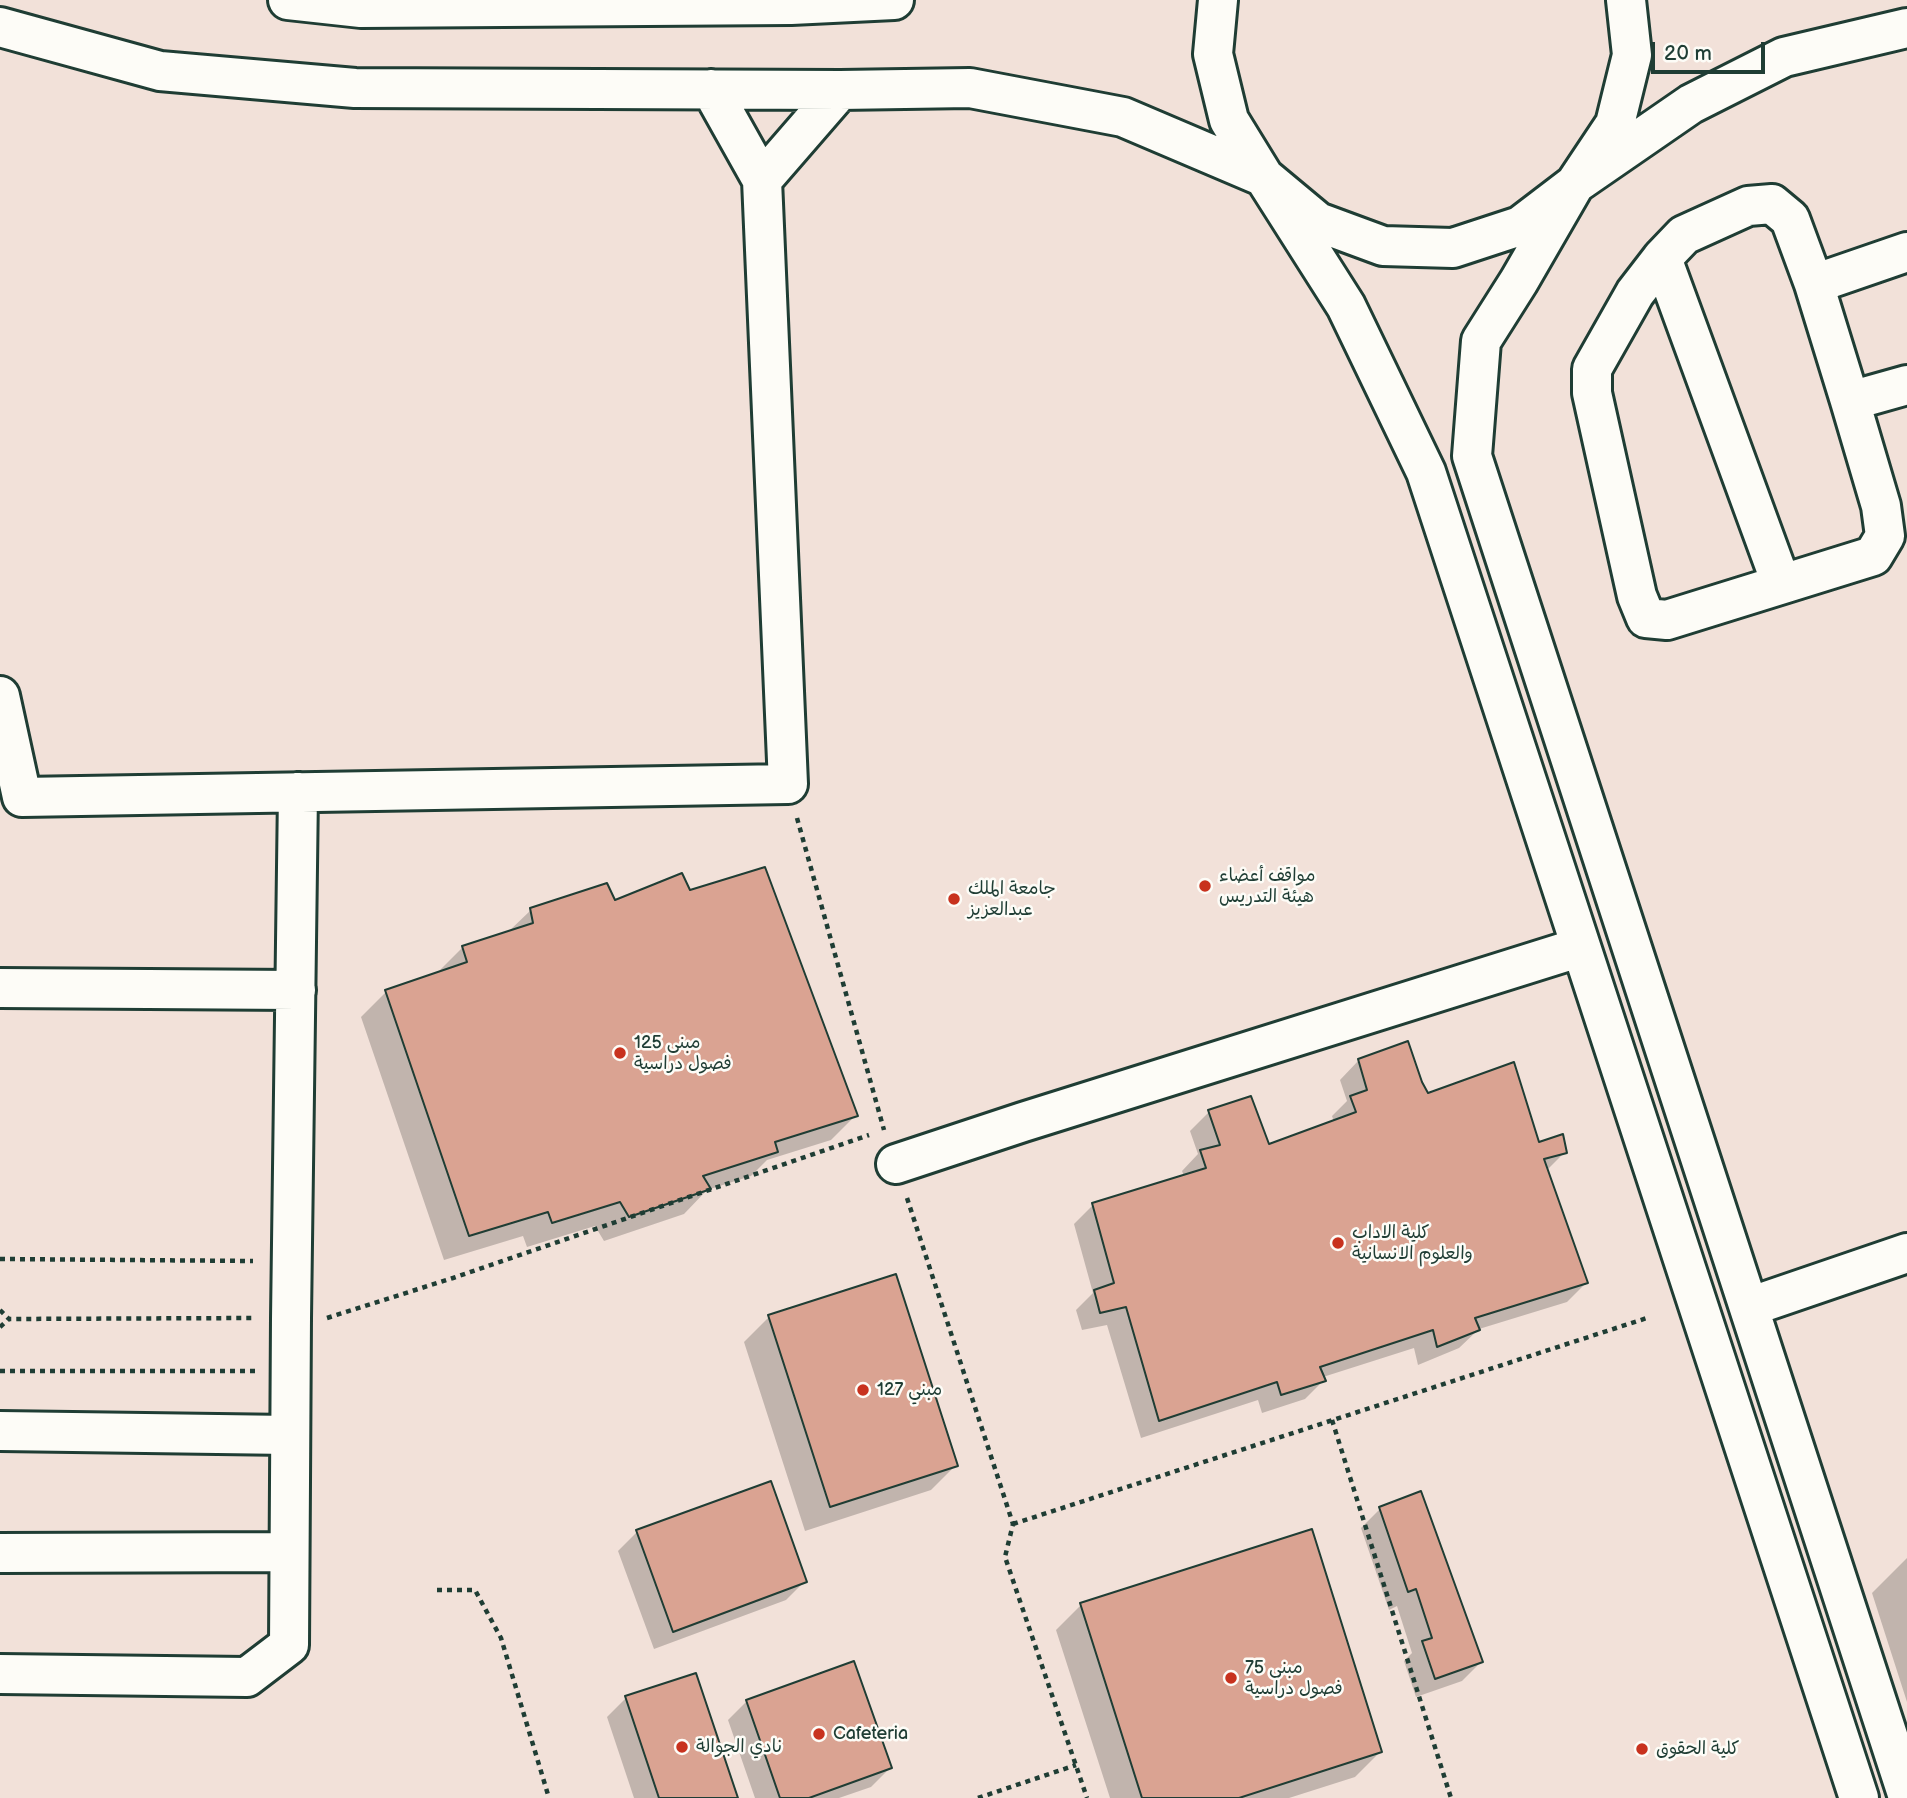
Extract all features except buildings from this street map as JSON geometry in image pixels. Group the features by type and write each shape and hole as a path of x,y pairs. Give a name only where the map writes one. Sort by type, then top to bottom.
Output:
{"street":[{"path":"288,0 361,8 791,5 894,0"},
{"path":"1218,0 1213,54 1229,120 1346,306 1426,472 1860,1798"},
{"path":"1626,0 1632,55 1615,124 1481,341 1472,456 1907,1794"},
{"path":"0,27 160,71 355,88 970,88 1123,117 1264,177 1318,222 1383,246 1453,248 1520,226 1691,104 1784,57 1907,28"},
{"path":"0,696 22,797 788,784 762,180 711,89"},
{"path":"762,180 840,90"},
{"path":"1772,204 1790,219 1814,284 1881,506 1885,536 1873,556 1667,620 1646,618 1637,596 1592,393 1592,369 1635,293 1684,235 1748,206 1772,204"},
{"path":"1814,284 1907,252"},
{"path":"1662,258 1781,583"},
{"path":"1850,401 1907,385"},
{"path":"0,1674 247,1676 289,1645 298,792"},
{"path":"890,1147 1023,1122 1581,947"},
{"path":"0,988 296,990"},
{"path":"1749,1307 1907,1253"},
{"path":"0,1432 290,1435"},
{"path":"0,1553 289,1552"}],"path":[{"path":"788,784 890,1147 1013,1524 1005,1557 1087,1798"},
{"path":"0,1327 9,1319 329,1318 453,1278 890,1147"},
{"path":"0,1259 258,1261"},
{"path":"0,1310 9,1319"},
{"path":"1013,1524 1650,1317"},
{"path":"0,1371 264,1371"},
{"path":"1332,1420 1451,1798"},
{"path":"437,1590 475,1590 501,1638 548,1798"},
{"path":"978,1798 1076,1765"}],"shaded area":[{"name":"جامعة الملك عبدالعزيز","path":"0,0 1907,0 1907,1798 0,1798"}],"place":[{"name":"مواقف أعضاء هيئة التدريس","path":"1205,886"},
{"name":"جامعة الملك عبدالعزيز","path":"954,899"},
{"name":"مبنى 125 فصول دراسية","path":"620,1053"},
{"name":"كلية الاداب والعلوم الانسانية","path":"1338,1243"},
{"name":"مبني 127","path":"863,1390"},
{"name":"مبنى 75 فصول دراسية","path":"1231,1678"},
{"name":"Cafeteria","path":"819,1734"},
{"name":"نادي الجوالة","path":"682,1747"},
{"name":"كلية الحقوق","path":"1642,1749"}]}
